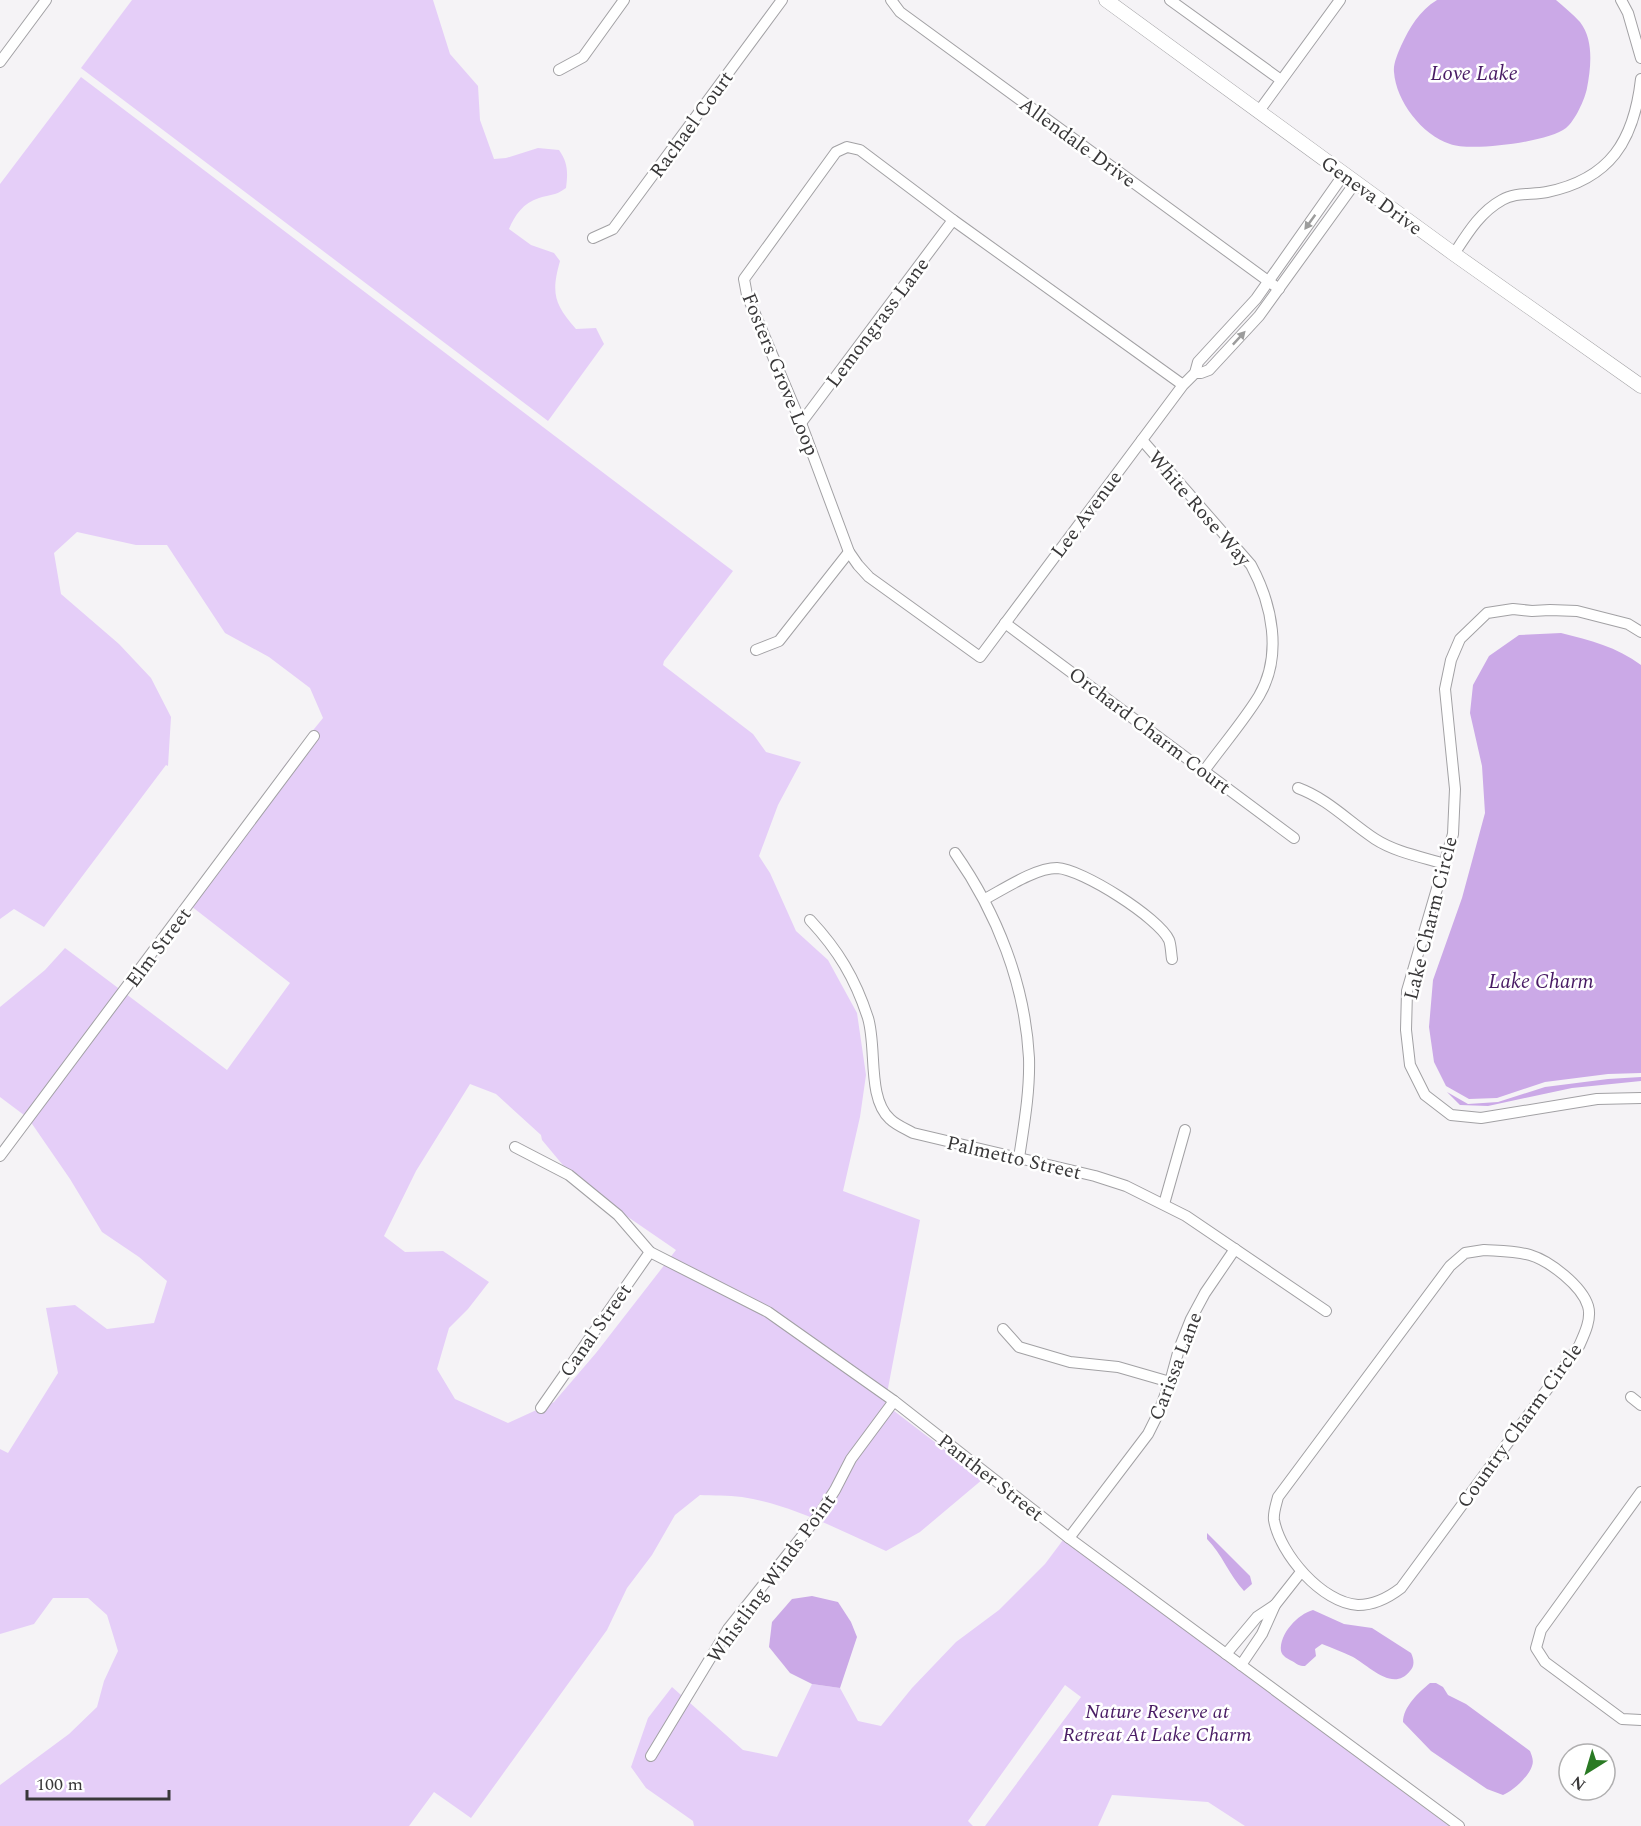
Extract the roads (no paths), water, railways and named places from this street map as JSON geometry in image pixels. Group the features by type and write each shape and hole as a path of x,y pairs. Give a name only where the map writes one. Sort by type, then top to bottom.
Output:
{"main road":[{"name":"Geneva Drive","path":"1106,0 1454,254 1641,386"}],"street":[{"path":"0,62 46,0"},
{"path":"559,70 583,57 624,0"},
{"name":"Rachael Court","path":"592,238 613,229 783,0"},
{"name":"Allendale Drive","path":"891,0 900,12 1279,289"},
{"path":"1170,0 1281,80"},
{"path":"1259,111 1340,0"},
{"path":"1621,0 1628,13 1641,58"},
{"path":"1454,254 1490,207 1504,198 1546,192 1579,182 1600,170 1624,141 1639,98 1641,79"},
{"name":"Fosters Grove Loop","path":"981,657 869,576 849,552 801,423 747,295 744,279 836,152 847,147 860,150 953,220 1183,385"},
{"name":"Lee Avenue","path":"981,657 1195,372 1198,362 1256,299 1350,178"},
{"name":"Lee Avenue","path":"1195,372 1201,373 1209,370 1259,316 1279,289 1350,178"},
{"name":"Lemongrass Lane","path":"801,423 953,220"},
{"name":"White Rose Way","path":"1142,440 1251,565 1262,586 1272,622 1270,667 1259,696 1204,771"},
{"path":"756,650 779,641 849,552"},
{"name":"Lake Charm Circle","path":"1641,632 1628,624 1577,611 1513,609 1487,613 1460,639 1451,660 1445,689 1455,789 1453,834 1407,991 1406,1030 1410,1065 1425,1095 1451,1115 1481,1118 1597,1099 1641,1098"},
{"name":"Orchard Charm Court","path":"1005,623 1294,838"},
{"name":"Elm Street","path":"0,1156 314,736"},
{"path":"1298,788 1322,799 1376,840 1389,847 1445,864"},
{"path":"955,853 985,899 1002,937 1022,1008 1029,1057 1028,1095 1019,1158"},
{"path":"985,899 1029,876 1046,870 1068,870 1084,875 1122,898 1150,920 1169,940 1172,959"},
{"name":"Palmetto Street","path":"810,920 844,961 857,989 868,1020 874,1048 875,1089 880,1106 890,1119 914,1133 1126,1186 1186,1216 1326,1311"},
{"path":"1164,1204 1185,1130"},
{"name":"Panther Street","path":"515,1147 569,1175 618,1215 650,1252 768,1312 894,1401 1069,1538 1459,1826"},
{"name":"Carissa Lane","path":"1069,1538 1148,1434 1170,1382 1179,1348 1191,1319 1205,1293 1235,1249"},
{"name":"Country Charm Circle","path":"1484,1250 1530,1255 1549,1265 1578,1288 1588,1308 1587,1327 1579,1346 1401,1588 1383,1601 1359,1605 1341,1601 1321,1589 1301,1572 1278,1537 1273,1517 1278,1497 1449,1266 1465,1253 1484,1250"},
{"name":"Canal Street","path":"541,1408 650,1252"},
{"path":"1003,1329 1019,1347 1070,1362 1118,1367 1170,1382"},
{"path":"1631,1397 1641,1405"},
{"name":"Whistling Winds Point","path":"651,1756 728,1629 819,1515 851,1459 894,1401"},
{"path":"1641,1492 1541,1630 1536,1648 1545,1662 1622,1719 1641,1720"},
{"path":"1242,1665 1262,1634 1275,1605 1301,1572"},
{"path":"1226,1654 1250,1624 1275,1605"},
{"path":"1250,1624 1262,1634"}],"water":[{"name":"Love Lake","path":"1437,0 1556,0 1574,16 1588,37 1590,63 1584,98 1569,125 1544,138 1475,147 1450,144 1440,140 1421,125 1405,105 1396,83 1394,66 1401,46 1412,26 1420,14"},
{"name":"Lake Charm","path":"1561,633 1613,649 1641,665 1641,1073 1608,1074 1545,1082 1497,1098 1469,1099 1446,1086 1434,1062 1429,1027 1433,980 1462,898 1485,813 1482,766 1470,713 1473,685 1489,656 1519,635"},
{"path":"1641,1077 1641,1081 1572,1088 1488,1106 1460,1105 1447,1092 1468,1104 1498,1102 1545,1087"},
{"path":"1207,1533 1250,1576 1252,1584 1244,1591 1207,1539"},
{"path":"812,1596 838,1602 851,1622 857,1637 840,1688 812,1684 790,1673 769,1647 772,1622 792,1599"},
{"path":"1313,1610 1344,1624 1372,1628 1411,1653 1414,1662 1412,1669 1403,1677 1388,1678 1353,1657 1322,1644 1315,1649 1316,1656 1305,1666 1298,1665 1283,1654 1281,1645 1286,1632 1296,1620"},
{"path":"1430,1683 1443,1687 1448,1695 1466,1704 1530,1751 1532,1766 1516,1787 1503,1795 1487,1789 1431,1751 1403,1722 1409,1705"}],"park label":[{"name":"Nature Reserve at Retreat At Lake Charm","path":"1157,1722"}]}
